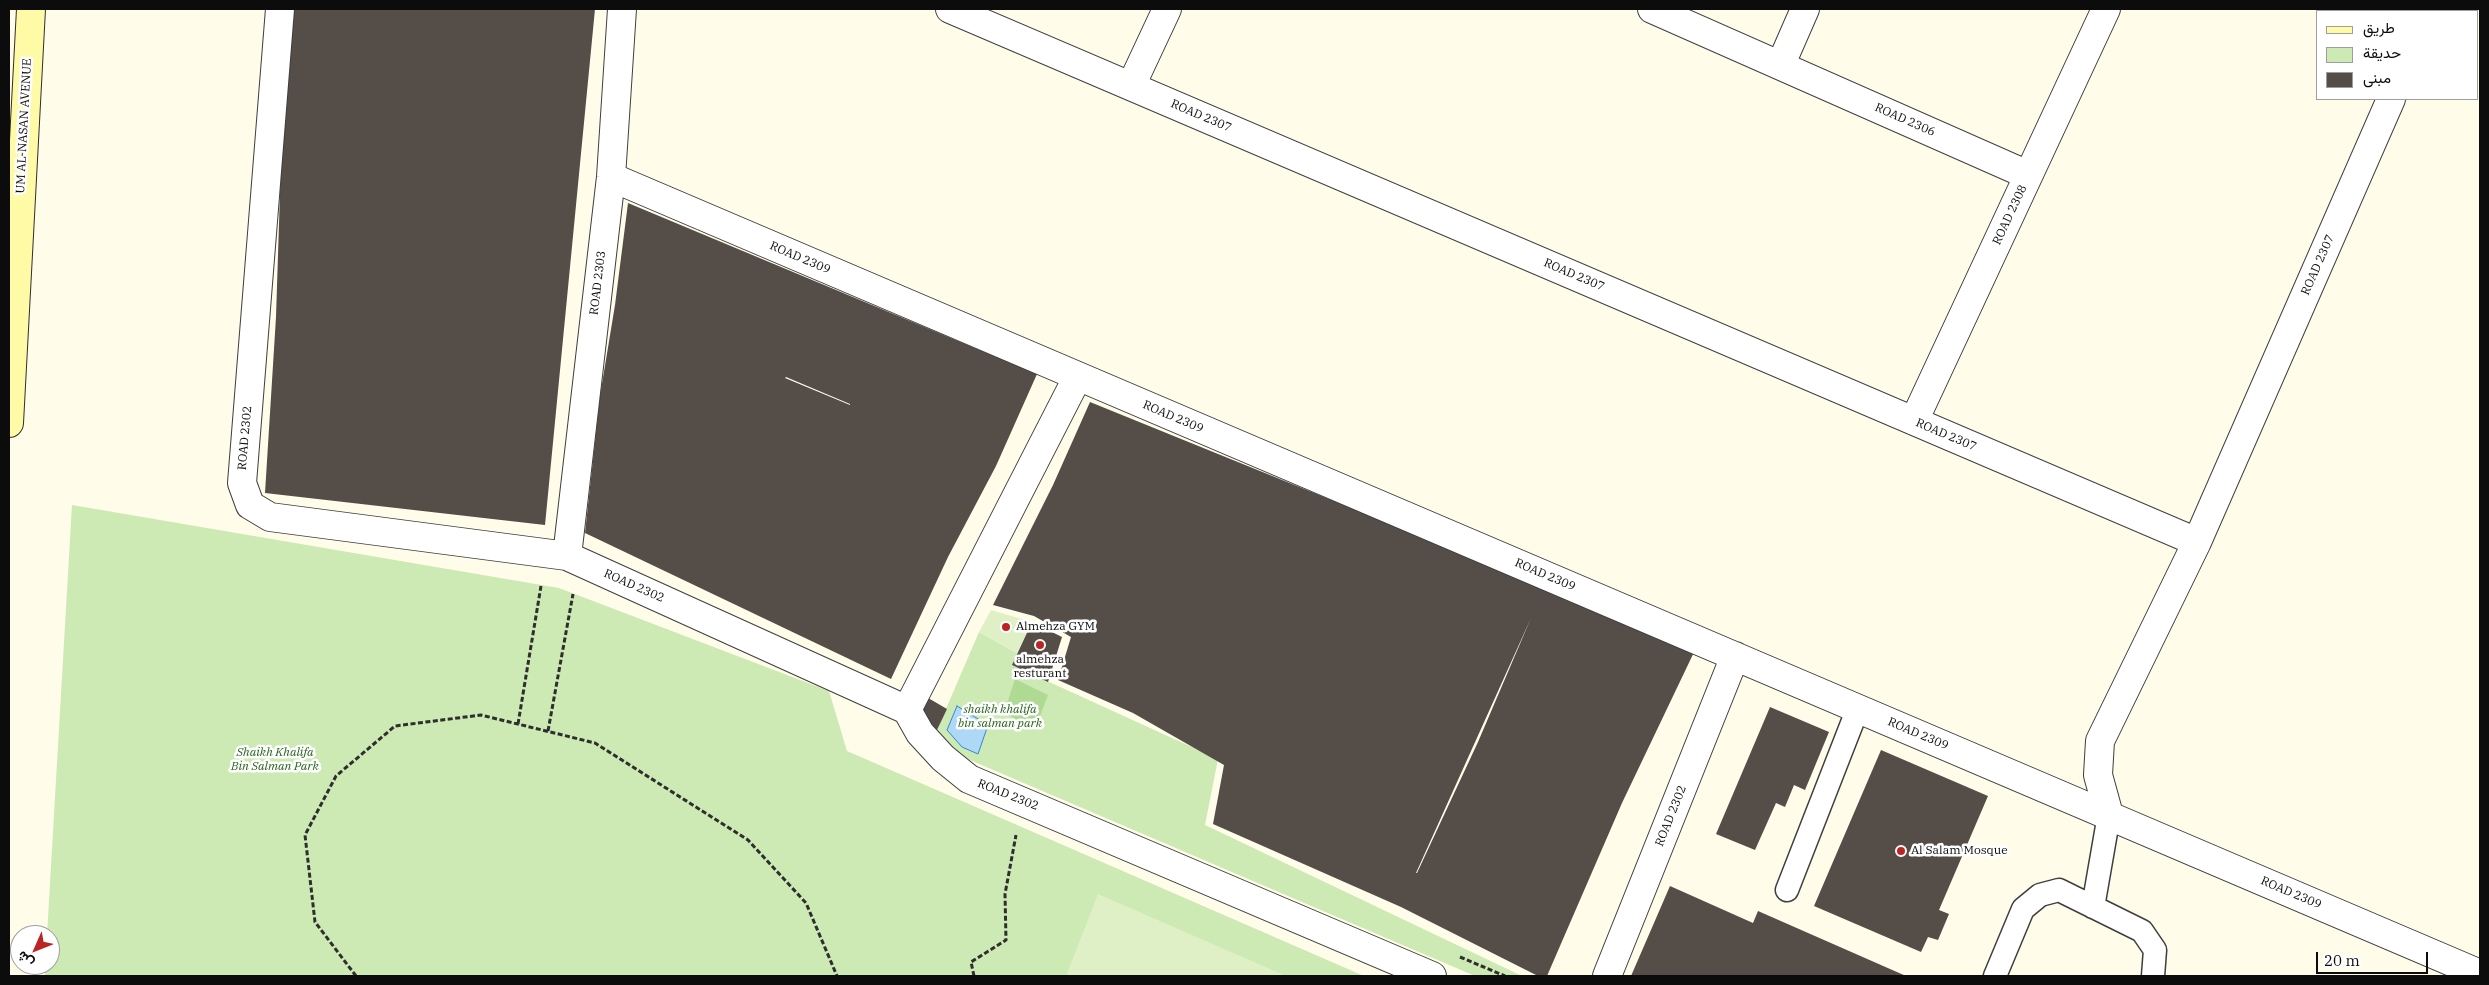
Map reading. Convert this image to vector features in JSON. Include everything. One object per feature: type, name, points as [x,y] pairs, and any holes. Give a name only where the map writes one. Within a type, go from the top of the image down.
[{"type":"main road","name":"UM AL-NASAN AVENUE","points":[[9,423],[31,9]]},
{"type":"street","name":"ROAD 2302","points":[[280,9],[242,483],[250,505],[270,517],[564,557],[907,710],[920,733],[943,758],[969,779],[1432,976]]},
{"type":"street","name":"ROAD 2303","points":[[564,557],[611,177],[622,9]]},
{"type":"street","name":"ROAD 2307","points":[[950,9],[2197,542]]},
{"type":"street","points":[[1131,86],[1167,9]]},
{"type":"street","name":"ROAD 2306","points":[[1652,9],[1781,64],[2028,175]]},
{"type":"street","points":[[1781,64],[1805,9]]},
{"type":"street","name":"ROAD 2308","points":[[1914,421],[2106,9]]},
{"type":"street","name":"ROAD 2307","points":[[2110,815],[2098,775],[2100,741],[2197,542],[2391,100]]},
{"type":"street","name":"ROAD 2309","points":[[611,177],[2480,974]]},
{"type":"street","points":[[907,710],[1078,376]]},
{"type":"street","name":"ROAD 2302","points":[[1607,976],[1735,656]]},
{"type":"lane","points":[[1787,890],[1858,708]]},
{"type":"lane","points":[[2094,907],[2110,815]]},
{"type":"lane","points":[[1995,976],[2023,910],[2040,895],[2059,890],[2142,931],[2155,950],[2153,976]]},
{"type":"path","points":[[518,724],[564,557]]},
{"type":"path","points":[[548,731],[564,557]]},
{"type":"path","points":[[356,976],[315,922],[305,835],[336,776],[395,726],[481,715],[595,743],[748,840],[806,903],[837,976]]},
{"type":"path","points":[[974,976],[971,962],[1006,940],[1005,894],[1017,831],[1026,802]]},
{"type":"green space","name":"Shaikh Khalifa Bin Salman Park","points":[[72,505],[559,588],[829,691],[847,751],[1364,976],[45,976],[60,975],[60,925],[48,925]]},
{"type":"green space","name":"Almehza GYM","points":[[991,610],[1032,622],[1017,653],[979,632]]},
{"type":"green space","name":"shaikh khalifa bin salman park","points":[[979,632],[1017,653],[1012,665],[1218,759],[1205,825],[1522,976],[1475,976],[956,754],[936,732]]},
{"type":"green space","points":[[1015,679],[1048,695],[1035,729],[1004,713]]},
{"type":"green space","points":[[1098,894],[1286,976],[1066,976]]},
{"type":"water","points":[[957,706],[988,725],[978,754],[962,747],[947,730]]},
{"type":"building","points":[[291,9],[595,9],[545,525],[265,493],[276,317],[281,162]]},
{"type":"building","points":[[628,203],[1037,374],[996,466],[948,557],[891,679],[585,533],[600,396],[615,305]],"holes":[[[786,377],[850,405],[785,378]]]},
{"type":"building","points":[[1090,402],[1696,648],[1622,803],[1547,976],[1538,976],[1401,907],[1213,824],[1224,765],[1133,713],[1058,680],[1071,637],[1034,616],[993,605],[1053,485]],"holes":[[[1531,618],[1478,742],[1417,873],[1416,873]]]},
{"type":"building","name":"almehza resturant","points":[[1032,622],[1062,637],[1048,682],[1012,665]]},
{"type":"building","points":[[923,695],[947,709],[936,732],[914,712]]},
{"type":"building","points":[[1770,707],[1829,732],[1805,790],[1794,785],[1785,807],[1776,803],[1755,850],[1716,834]]},
{"type":"building","name":"Al Salam Mosque","points":[[1881,750],[1988,796],[1939,910],[1949,914],[1938,940],[1928,937],[1921,952],[1814,906]]},
{"type":"building","points":[[1670,886],[1753,923],[1758,911],[1906,976],[1631,976]]},
{"type":"place","name":"Almehza GYM","points":[[1006,627]]},
{"type":"place","name":"almehza resturant","points":[[1040,645]]},
{"type":"place","name":"Al Salam Mosque","points":[[1901,851]]}]
